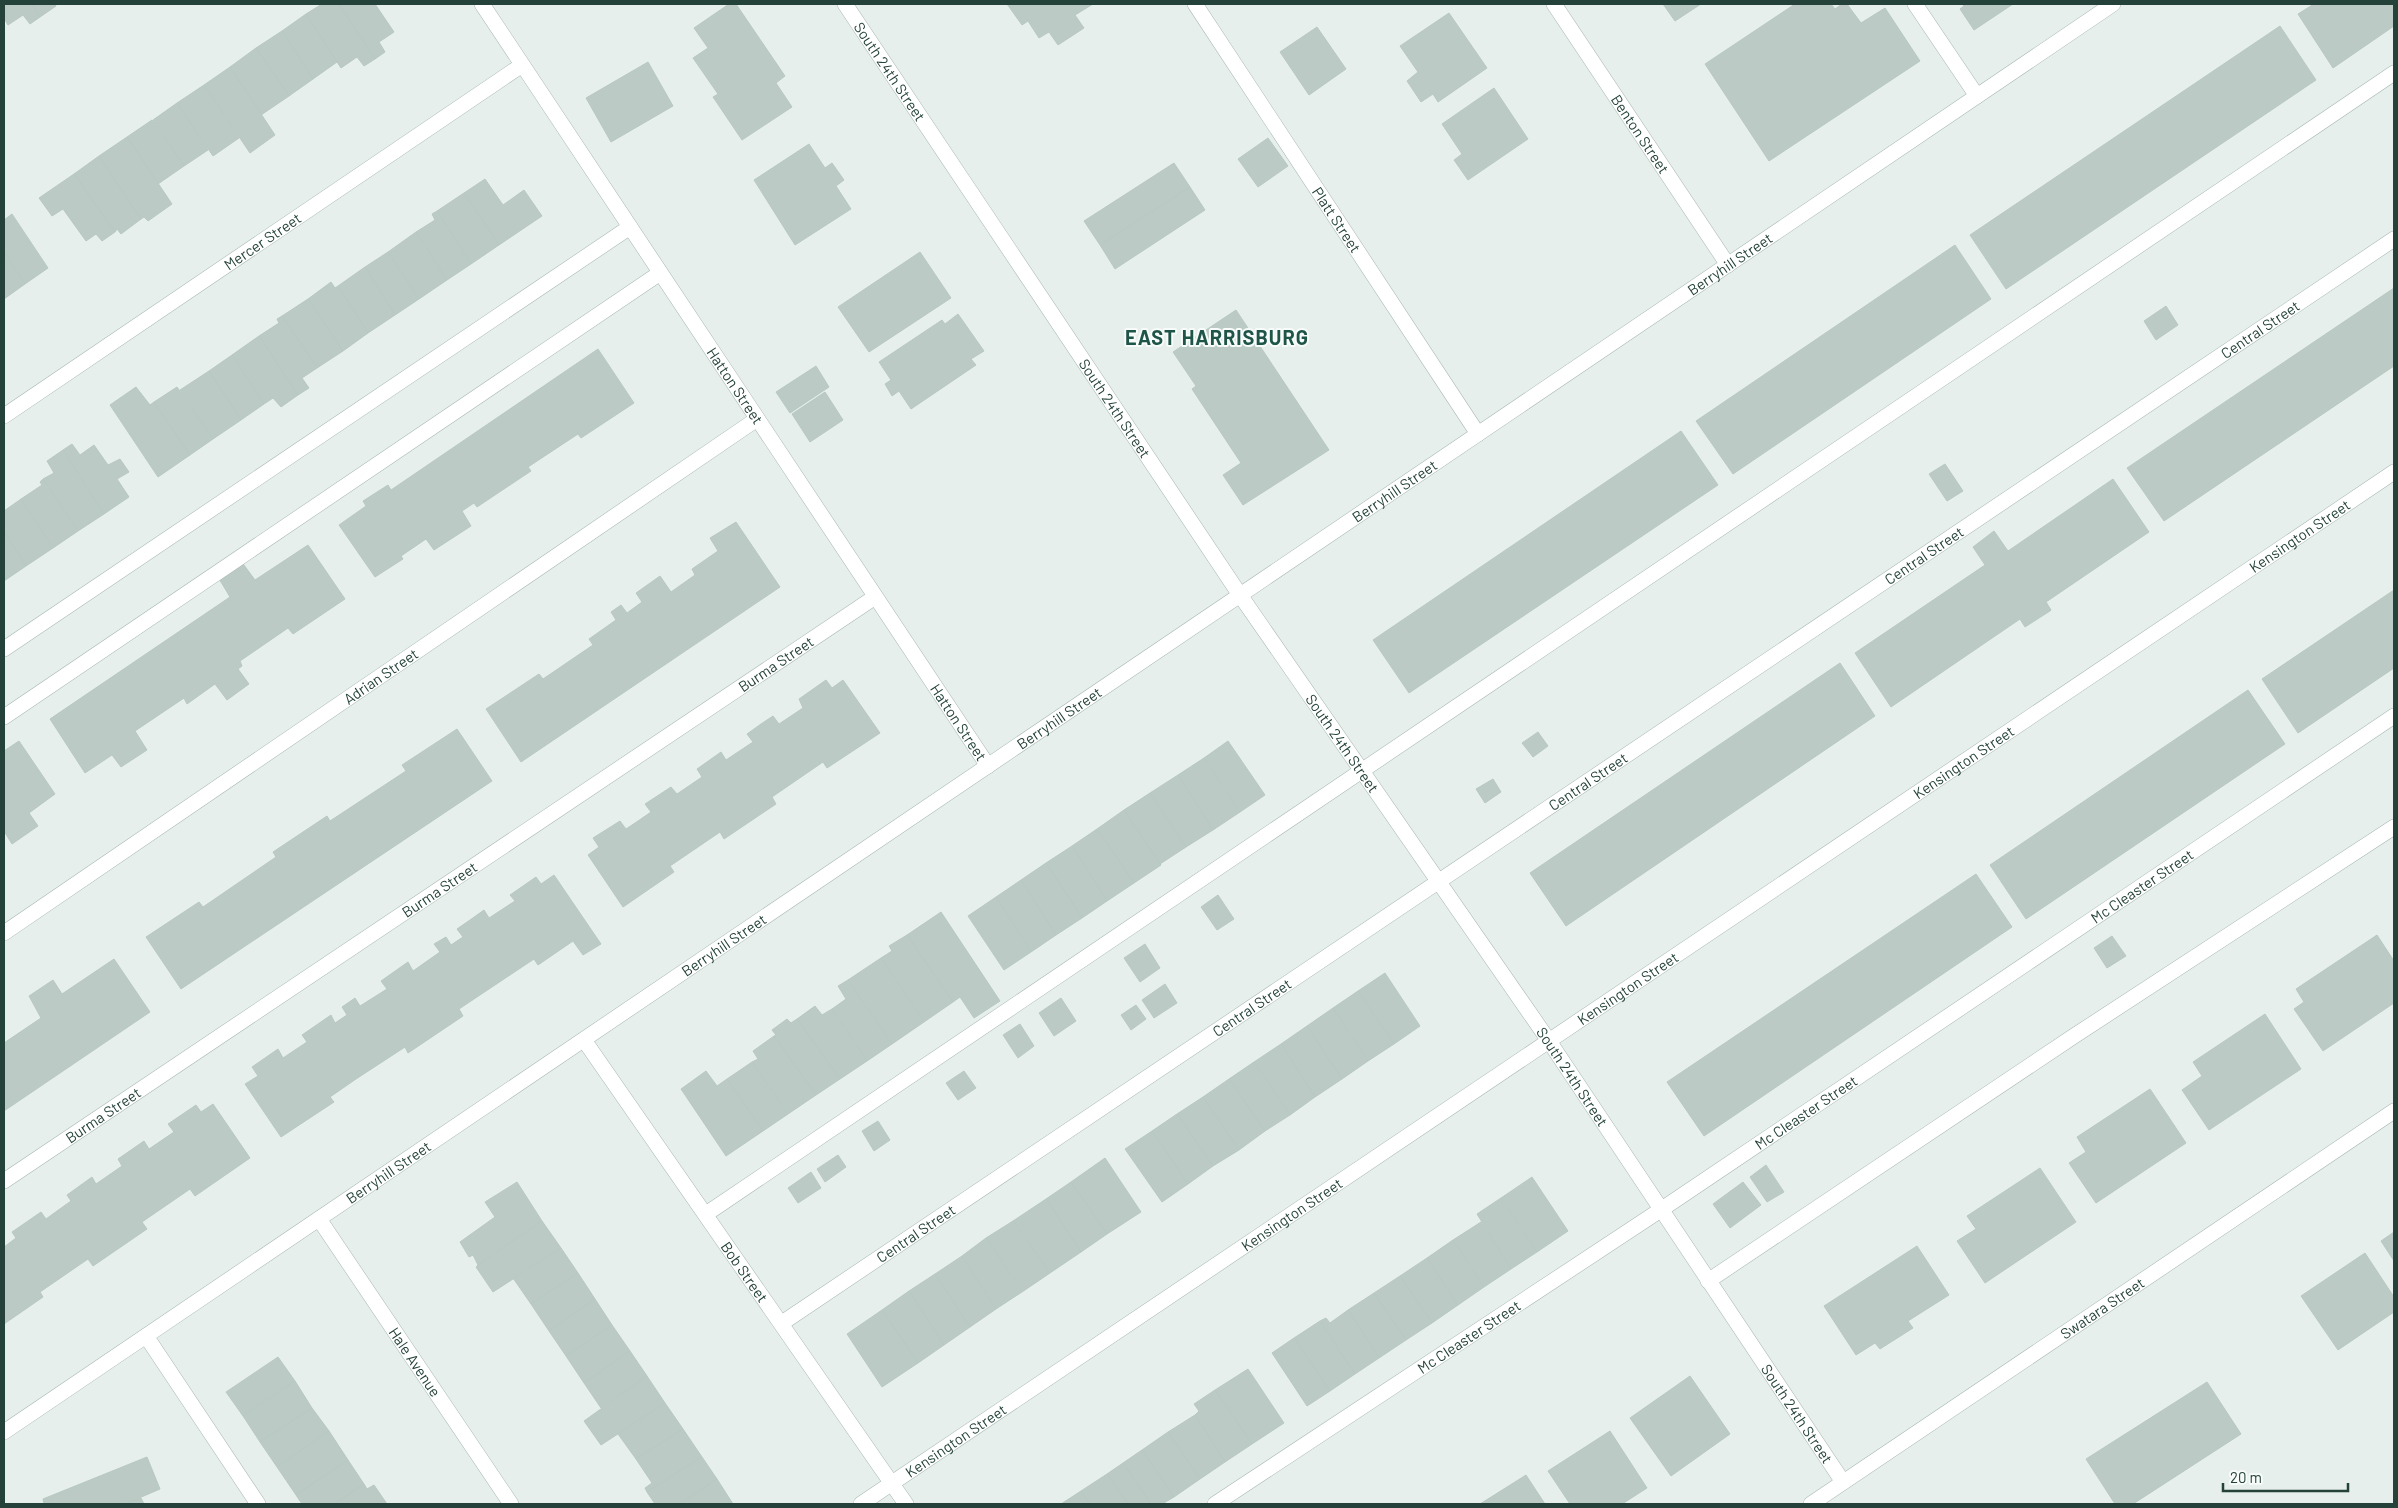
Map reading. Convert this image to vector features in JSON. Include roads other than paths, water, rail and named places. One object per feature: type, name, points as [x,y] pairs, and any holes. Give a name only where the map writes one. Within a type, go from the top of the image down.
[{"type":"street","name":"Hatton Street","points":[[482,4],[988,766]]},
{"type":"street","name":"South 24th Street","points":[[845,4],[1240,595],[1437,883],[1549,1041],[1842,1482]]},
{"type":"street","name":"Platt Street","points":[[1194,4],[1478,434]]},
{"type":"street","name":"Benton Street","points":[[1554,4],[1728,265]]},
{"type":"street","points":[[1915,4],[1977,96]]},
{"type":"street","name":"Berryhill Street","points":[[4,1432],[2114,4]]},
{"type":"street","name":"Mercer Street","points":[[4,416],[522,65]]},
{"type":"street","points":[[706,1214],[2394,73]]},
{"type":"street","points":[[4,649],[630,227]]},
{"type":"street","name":"Central Street","points":[[782,1323],[2394,239]]},
{"type":"street","points":[[4,717],[660,273]]},
{"type":"street","name":"Adrian Street","points":[[4,933],[757,419]]},
{"type":"street","name":"Kensington Street","points":[[861,1504],[2394,472]]},
{"type":"street","name":"Burma Street","points":[[4,1181],[875,597]]},
{"type":"street","name":"Mc Cleaster Street","points":[[1215,1504],[1662,1209],[2394,716]]},
{"type":"street","points":[[1708,1281],[2066,1042],[2394,827]]},
{"type":"street","name":"Bob Street","points":[[584,1040],[906,1504]]},
{"type":"street","name":"Swatara Street","points":[[1810,1504],[2394,1111]]},
{"type":"street","name":"Hale Avenue","points":[[320,1219],[511,1504]]},
{"type":"street","points":[[146,1336],[258,1504]]},
{"type":"district","name":"EAST HARRISBURG","points":[[1217,337]]}]
